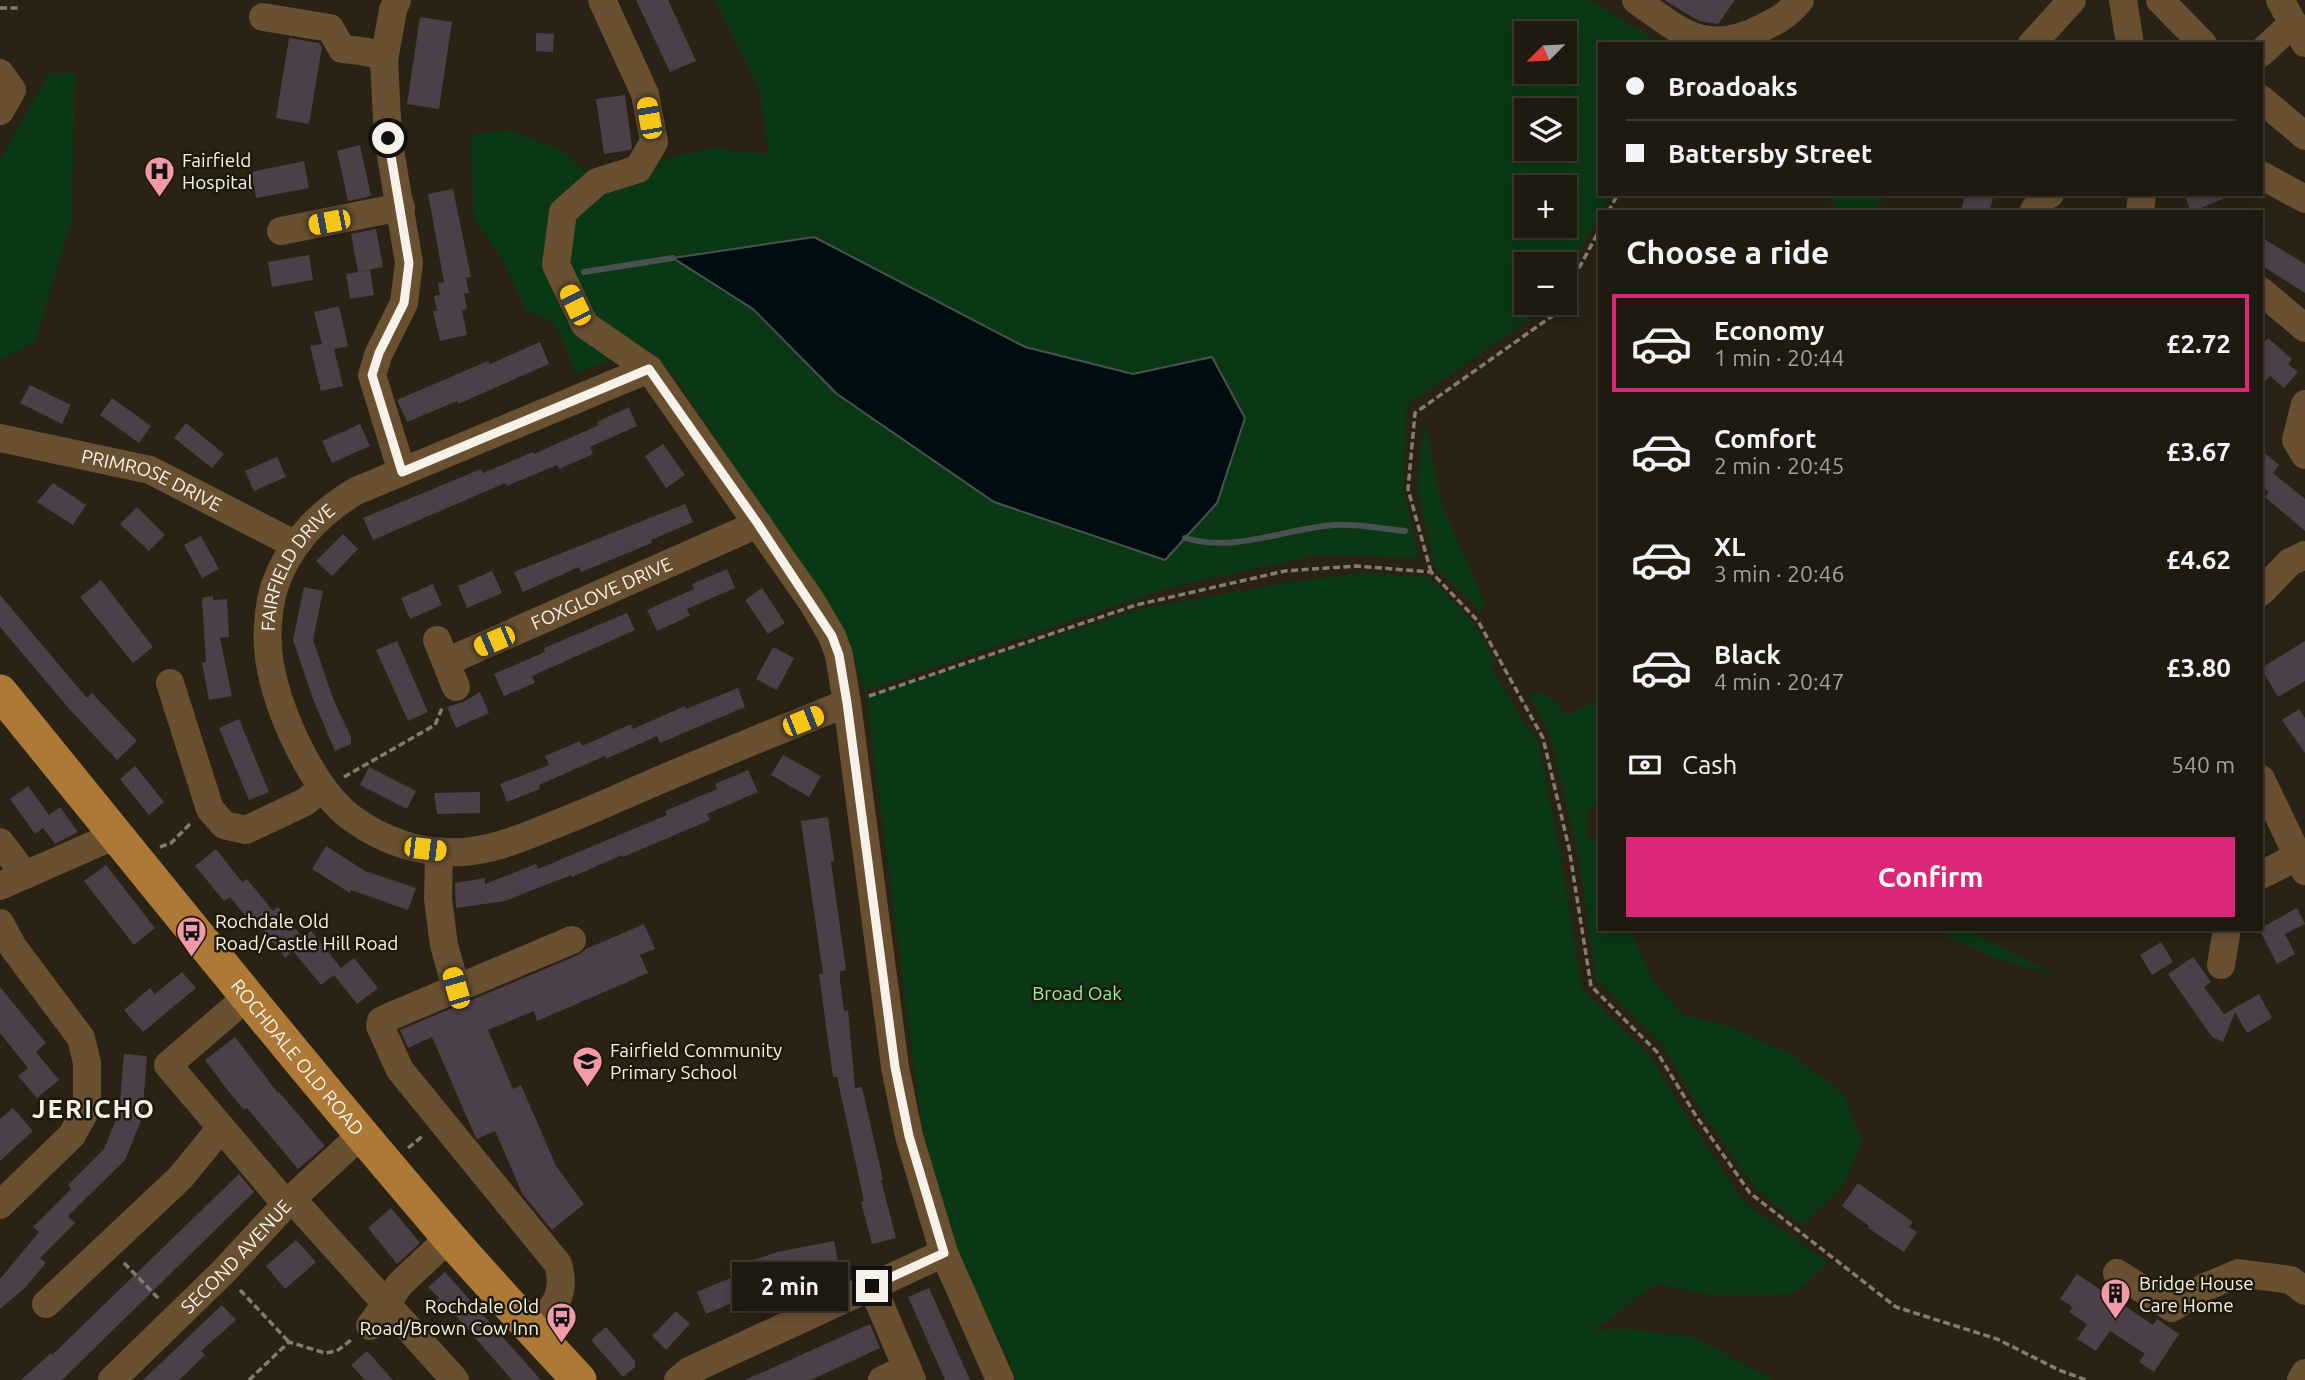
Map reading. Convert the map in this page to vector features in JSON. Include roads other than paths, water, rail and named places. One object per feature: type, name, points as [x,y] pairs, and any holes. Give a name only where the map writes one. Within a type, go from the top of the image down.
[{"type":"main road","name":"ROCHDALE OLD ROAD","points":[[0,692],[362,1135],[449,1238],[579,1380]]},
{"type":"street","points":[[397,0],[384,60],[388,138],[409,263],[404,303],[379,353],[372,375],[402,472]]},
{"type":"street","points":[[602,0],[645,94],[654,142],[638,169],[597,183],[563,212],[556,265],[585,326],[649,369],[758,524],[832,636],[839,655],[847,703],[895,1067],[909,1136],[944,1253],[1000,1380]]},
{"type":"street","points":[[1636,0],[1680,31],[1708,42]]},
{"type":"street","points":[[1716,42],[1742,37],[1787,16],[1800,0]]},
{"type":"street","points":[[2034,42],[2071,0]]},
{"type":"street","points":[[2123,0],[2130,42]]},
{"type":"street","points":[[2160,0],[2201,42]]},
{"type":"street","points":[[263,17],[330,28],[342,49],[373,53],[384,60]]},
{"type":"street","points":[[2263,50],[2293,22]]},
{"type":"street","points":[[0,73],[12,90],[0,111]]},
{"type":"street","points":[[2263,101],[2305,136]]},
{"type":"street","points":[[2263,176],[2305,199]]},
{"type":"street","points":[[2034,210],[2046,196]]},
{"type":"street","points":[[281,231],[401,207]]},
{"type":"street","points":[[2263,293],[2305,328]]},
{"type":"street","name":"FAIRFIELD DRIVE","points":[[649,369],[356,491],[331,505],[294,544],[276,584],[270,608],[268,656],[274,682],[305,760],[323,789],[352,818],[387,839],[411,847],[462,852],[496,848],[847,703]]},
{"type":"street","points":[[2305,404],[2296,440],[2305,455]]},
{"type":"street","name":"PRIMROSE DRIVE","points":[[0,438],[150,470],[294,544]]},
{"type":"street","name":"FOXGLOVE DRIVE","points":[[446,663],[758,524]]},
{"type":"street","points":[[2263,590],[2290,562],[2305,555]]},
{"type":"street","points":[[170,683],[212,811],[223,825],[246,830],[305,802],[323,789]]},
{"type":"street","points":[[2263,783],[2301,864],[2263,874]]},
{"type":"street","points":[[0,842],[12,881],[116,835]]},
{"type":"street","points":[[439,851],[438,899],[444,945],[456,988]]},
{"type":"street","points":[[0,923],[13,947],[81,1038],[87,1063],[87,1099],[83,1115],[72,1135],[0,1205]]},
{"type":"street","points":[[2221,965],[2227,931]]},
{"type":"street","points":[[533,1329],[552,1310],[560,1293],[561,1275],[558,1264],[400,1070],[380,1026],[381,1021],[389,1017],[572,940]]},
{"type":"street","points":[[248,996],[168,1065],[221,1128],[289,1201],[378,1315],[456,1380]]},
{"type":"street","points":[[46,1304],[180,1178],[221,1128]]},
{"type":"street","name":"SECOND AVENUE","points":[[112,1380],[223,1272],[289,1201],[362,1135]]},
{"type":"street","points":[[378,1315],[400,1284],[449,1238]]},
{"type":"street","points":[[688,1377],[944,1253]]},
{"type":"street","points":[[2117,1273],[2172,1308],[2205,1287],[2239,1273],[2291,1280],[2305,1291]]},
{"type":"street","points":[[872,1286],[910,1374],[881,1380]]},
{"type":"street","points":[[2301,1380],[2305,1373]]},
{"type":"waterway","points":[[584,272],[673,258]]},
{"type":"waterway","points":[[1185,538],[1204,542],[1241,542],[1315,527],[1343,525],[1405,531]]},
{"type":"place","name":"Fairfield Hospital","points":[[159,198]]},
{"type":"place","name":"Rochdale Old Road/Castle Hill Road","points":[[192,959]]},
{"type":"place","name":"Fairfield Community Primary School","points":[[587,1088]]},
{"type":"place","name":"Bridge House Care Home","points":[[2116,1321]]},
{"type":"place","name":"Rochdale Old Road/Brown Cow Inn","points":[[562,1344]]},
{"type":"district","name":"JERICHO","points":[[94,1108]]},
{"type":"park label","name":"Broad Oak","points":[[1077,993]]}]
